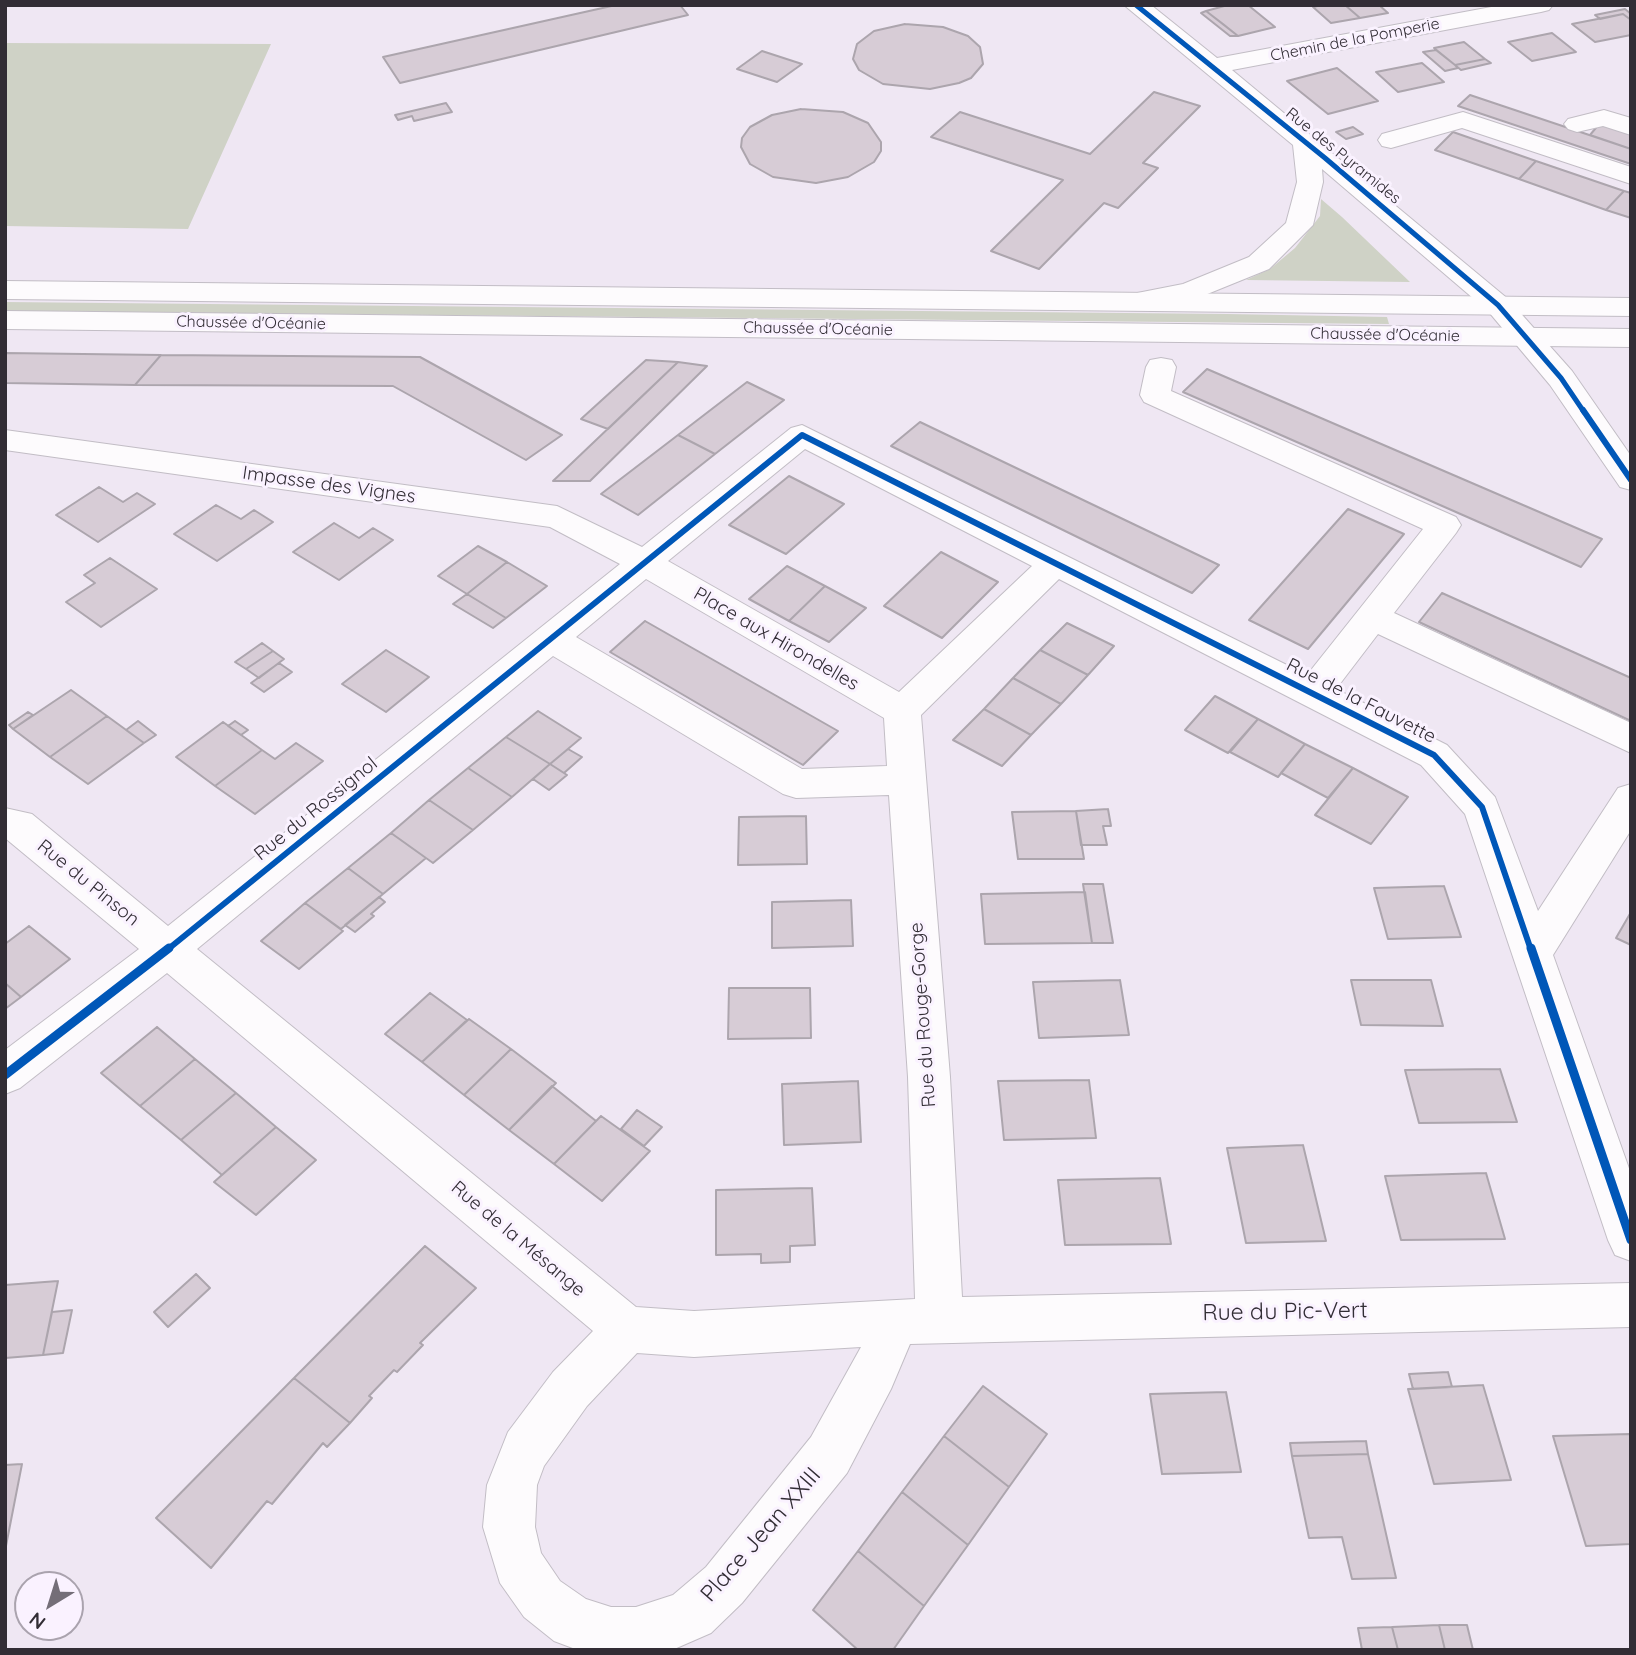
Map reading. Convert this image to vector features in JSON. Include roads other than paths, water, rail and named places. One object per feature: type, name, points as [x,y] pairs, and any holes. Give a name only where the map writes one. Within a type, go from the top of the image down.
[{"type":"street","name":"Rue des Pyramides","points":[[1136,5],[1465,274],[1498,305],[1561,378],[1631,480]]},
{"type":"street","name":"Chemin de la Pomperie","points":[[1211,67],[1541,5]]},
{"type":"street","points":[[1577,124],[1604,118],[1631,127]]},
{"type":"street","points":[[1391,140],[1463,120],[1631,176]]},
{"type":"street","name":"Rue des Pyramides","points":[[1137,301],[1190,291],[1229,277],[1259,263],[1279,246],[1299,225],[1310,182],[1306,144]]},
{"type":"street","name":"Chaussée d'Océanie","points":[[5,290],[1631,307]]},
{"type":"street","name":"Chaussée d'Océanie","points":[[5,320],[1631,338]]},
{"type":"street","points":[[1161,366],[1155,396],[1444,525],[1312,694]]},
{"type":"street","name":"Rue de la Fauvette","points":[[642,562],[802,435],[1434,755],[1482,807],[1631,1240]]},
{"type":"street","name":"Impasse des Vignes","points":[[5,440],[557,517],[642,562]]},
{"type":"street","name":"Rue du Rossignol","points":[[5,1075],[168,949],[552,639],[642,562]]},
{"type":"street","name":"Place aux Hirondelles","points":[[642,562],[902,711]]},
{"type":"street","points":[[902,711],[1055,564]]},
{"type":"street","points":[[1372,617],[1631,739]]},
{"type":"street","points":[[552,639],[796,783],[907,780]]},
{"type":"street","name":"Rue du Rouge-Gorge","points":[[902,711],[929,1077],[917,1322]]},
{"type":"street","points":[[1533,953],[1631,798]]},
{"type":"street","name":"Rue du Pinson","points":[[5,823],[18,825],[168,949]]},
{"type":"street","name":"Rue de la Mésange","points":[[168,949],[627,1329]]},
{"type":"street","name":"Rue du Pic-Vert","points":[[917,1322],[1631,1305]]},
{"type":"street","points":[[627,1329],[694,1334],[917,1322]]},
{"type":"street","name":"Place Jean XXIII","points":[[627,1329],[570,1390],[526,1450],[512,1485],[509,1527],[518,1565],[542,1599],[573,1622],[611,1633],[636,1633],[661,1628],[692,1614],[724,1585],[829,1455],[874,1372],[917,1322]]}]
